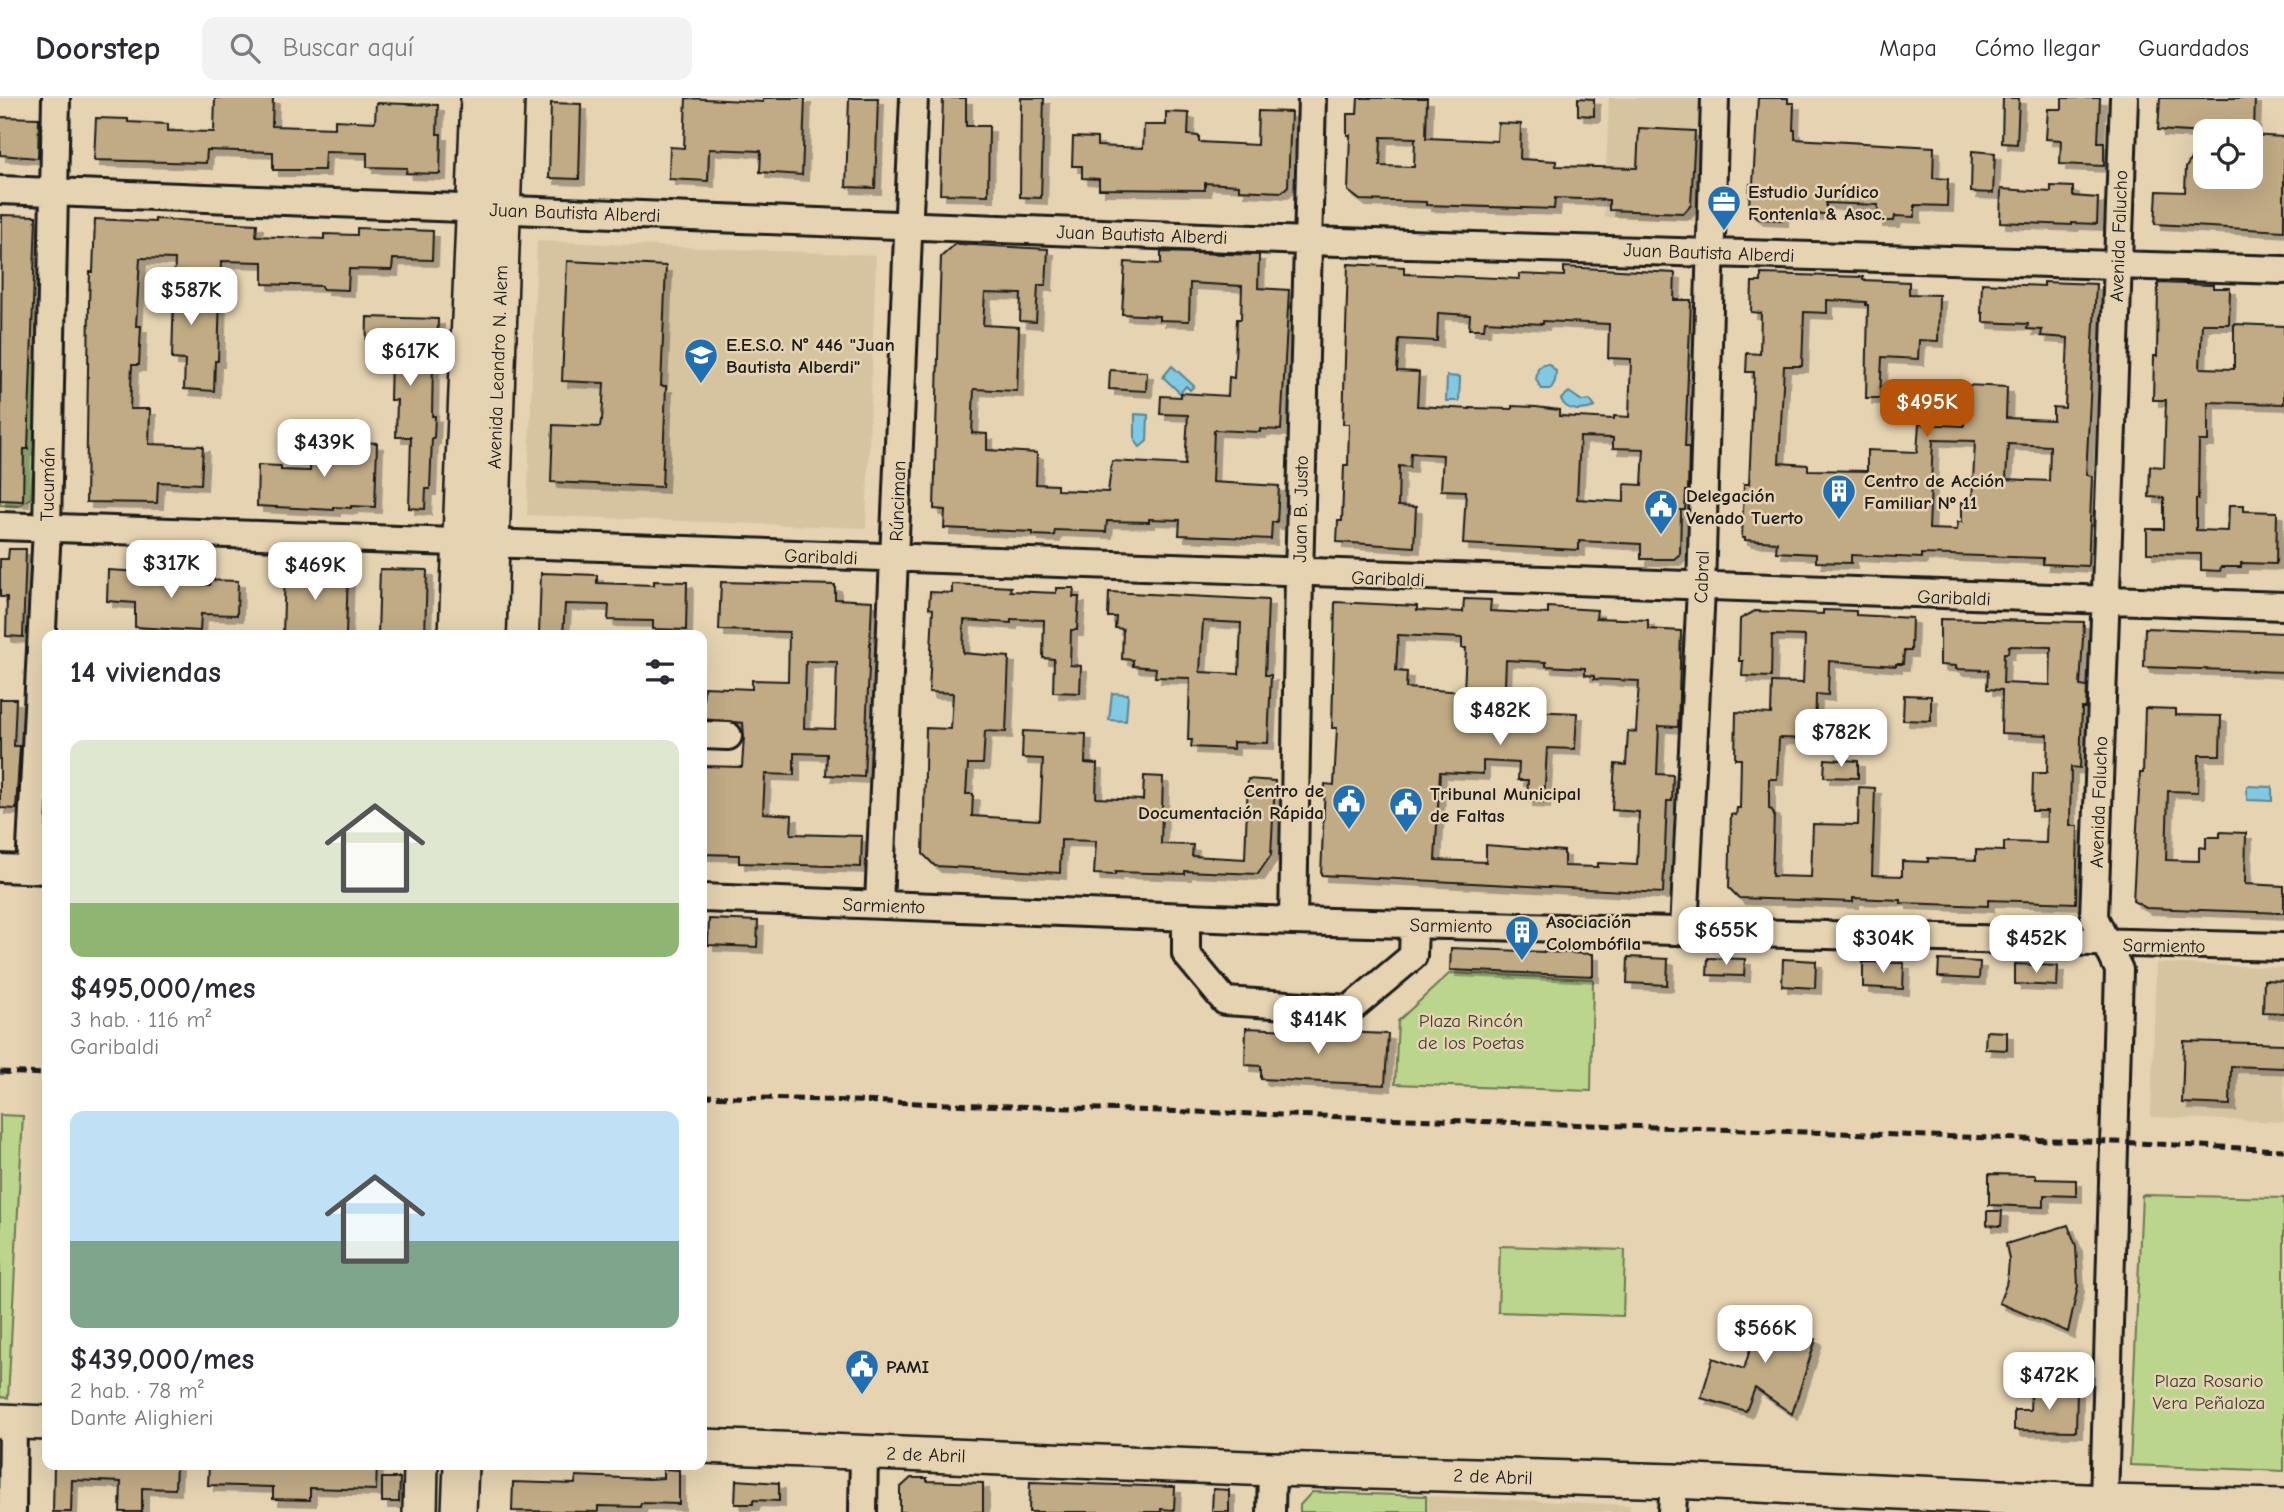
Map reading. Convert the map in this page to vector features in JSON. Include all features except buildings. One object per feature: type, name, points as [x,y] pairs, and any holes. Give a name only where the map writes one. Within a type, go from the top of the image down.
[{"type":"main road","name":"Avenida Leandro N. Alem","points":[[478,98],[487,209],[476,541],[488,630]]},
{"type":"main road","name":"Avenida Leandro N. Alem","points":[[487,209],[507,98]]},
{"type":"main road","name":"Avenida Leandro N. Alem","points":[[457,630],[476,541]]},
{"type":"main road","points":[[7,1422],[42,1423]]},
{"type":"main road","name":"2 de Abril","points":[[707,1446],[1272,1469],[1673,1497],[2284,1506]]},
{"type":"main road","points":[[420,1512],[421,1470]]},
{"type":"main road","points":[[459,1512],[461,1470]]},
{"type":"street","name":"Tucumán","points":[[45,630],[56,98]]},
{"type":"street","name":"Rúnciman","points":[[879,904],[914,98]]},
{"type":"street","name":"Juan B. Justo","points":[[1293,921],[1312,98]]},
{"type":"street","name":"Cabral","points":[[1684,930],[1701,589],[1715,98]]},
{"type":"street","name":"Avenida Falucho","points":[[2087,1505],[2119,970],[2094,917],[2124,98]]},
{"type":"street","name":"Juan Bautista Alberdi","points":[[0,190],[1307,240],[2284,270]]},
{"type":"street","name":"Garibaldi","points":[[0,526],[476,541],[1299,575],[2284,606]]},
{"type":"street","points":[[707,735],[728,736]]},
{"type":"street","name":"Tucumán","points":[[39,870],[42,742]]},
{"type":"street","points":[[0,868],[39,870]]},
{"type":"street","name":"Sarmiento","points":[[707,898],[1293,921],[2284,947]]},
{"type":"street","points":[[1186,917],[1186,954],[1225,1001],[1350,1009],[1413,956],[1414,924]]},
{"type":"street","points":[[7,1422],[12,1512]]},
{"type":"street","points":[[863,1512],[864,1453]]},
{"type":"street","points":[[1271,1512],[1272,1469]]},
{"type":"shaded area","points":[[1609,98],[1701,98],[1696,221],[1604,217]]},
{"type":"shaded area","name":"E.E.S.O. N° 446 \"Juan Bautista Alberdi\"","points":[[537,241],[876,255],[866,528],[527,515]]},
{"type":"shaded area","points":[[2156,963],[2284,968],[2284,1122],[2151,1117]]},
{"type":"shaded area","points":[[1426,1496],[1630,1505],[1630,1512],[1426,1512]]},
{"type":"green space","points":[[0,361],[39,363],[31,498],[18,506],[0,505]]},
{"type":"green space","name":"Plaza Rincón de los Poetas","points":[[1450,973],[1593,979],[1591,1091],[1395,1084],[1398,1021]]},
{"type":"green space","points":[[0,1115],[23,1116],[8,1398],[0,1397]]},
{"type":"green space","name":"Plaza Rosario Vera Peñaloza","points":[[2142,1195],[2284,1198],[2284,1471],[2130,1465]]},
{"type":"green space","points":[[1500,1246],[1625,1250],[1623,1316],[1498,1312]]},
{"type":"green space","points":[[1312,1492],[1426,1496],[1426,1512],[1300,1512],[1300,1505]]},
{"type":"water","points":[[1549,364],[1556,371],[1551,389],[1542,389],[1536,380],[1538,368]]},
{"type":"water","points":[[1172,366],[1194,386],[1190,390],[1186,386],[1180,393],[1163,377]]},
{"type":"water","points":[[1447,376],[1460,377],[1459,401],[1446,401]]},
{"type":"water","points":[[1569,392],[1582,401],[1590,400],[1595,407],[1581,410],[1567,407],[1561,399]]},
{"type":"water","points":[[1135,414],[1148,415],[1147,441],[1140,447],[1135,441]]},
{"type":"water","points":[[1112,693],[1128,694],[1126,721],[1109,720]]},
{"type":"water","points":[[2247,786],[2272,787],[2272,801],[2247,800]]},
{"type":"railway","points":[[0,1072],[42,1074]]},
{"type":"railway","points":[[707,1096],[2114,1142],[2284,1150]]},
{"type":"place","name":"Estudio Jurídico Fontenla & Asoc.","points":[[1724,232]]},
{"type":"place","name":"E.E.S.O. N° 446 \"Juan Bautista Alberdi\"","points":[[701,385]]},
{"type":"place","name":"Centro de Acción Familiar Nº 11","points":[[1839,521]]},
{"type":"place","name":"Delegación Venado Tuerto","points":[[1661,536]]},
{"type":"place","name":"Centro de Documentación Rápida","points":[[1349,831]]},
{"type":"place","name":"Tribunal Municipal de Faltas","points":[[1406,834]]},
{"type":"place","name":"Asociación Colombófila","points":[[1522,962]]},
{"type":"place","name":"PAMI","points":[[862,1396]]}]
